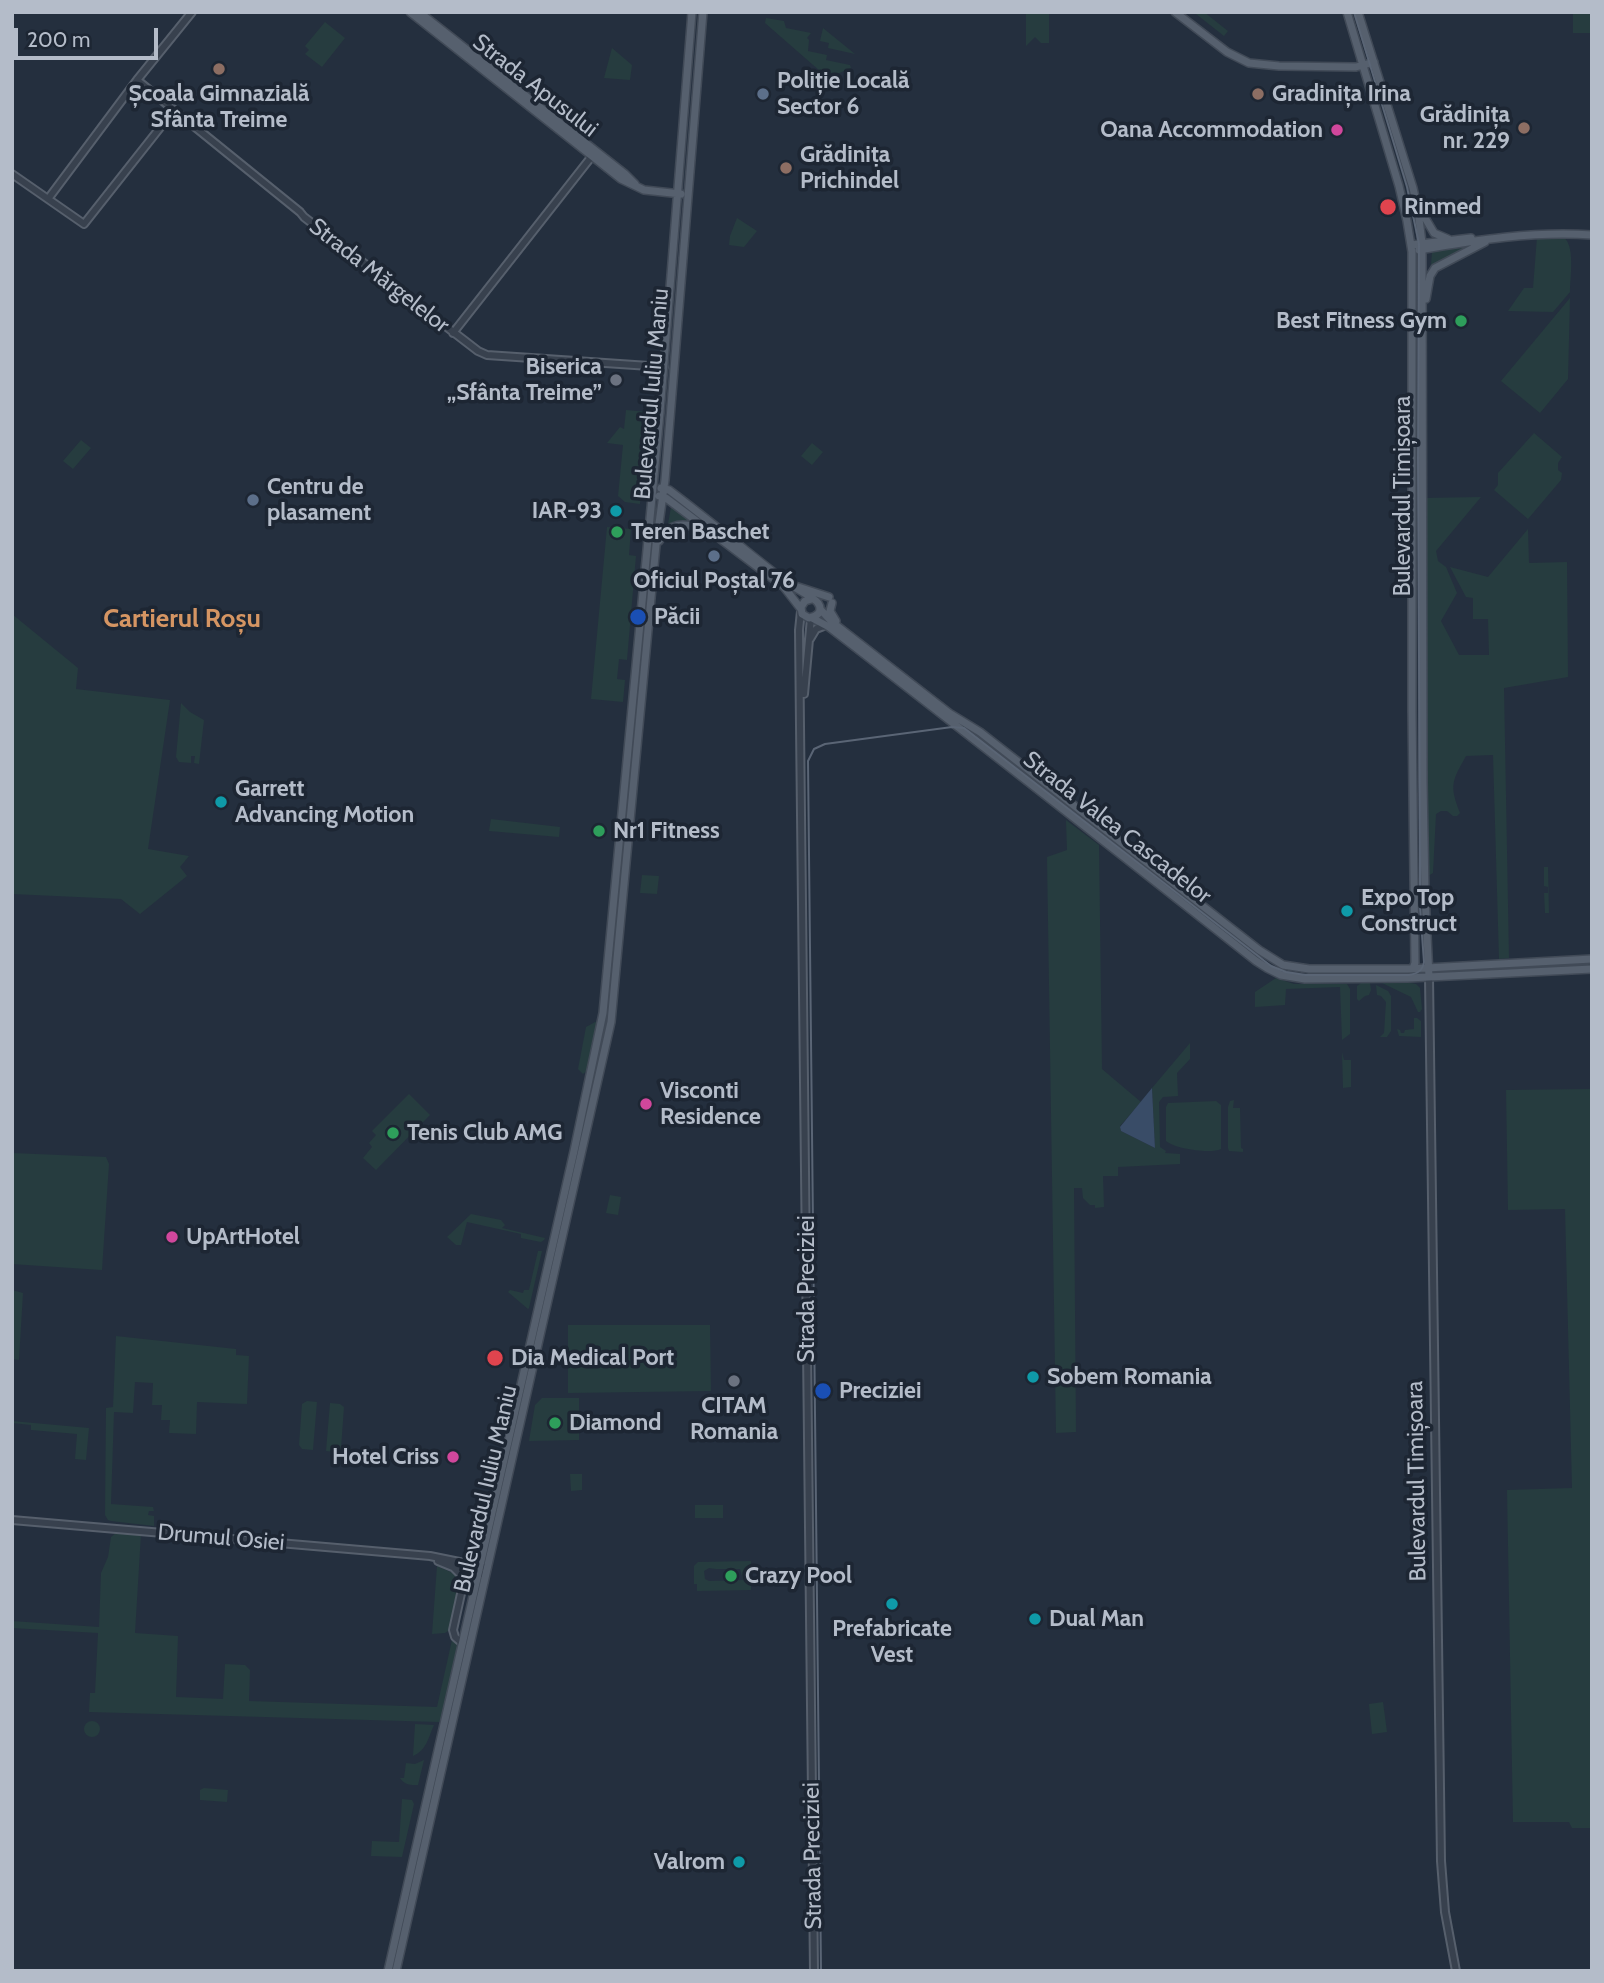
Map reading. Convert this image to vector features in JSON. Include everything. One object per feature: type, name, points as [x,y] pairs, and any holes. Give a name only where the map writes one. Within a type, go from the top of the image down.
[{"type":"main road","name":"Strada Apusului","points":[[410,12],[638,188],[689,194]]},
{"type":"main road","name":"Strada Apusului","points":[[419,12],[473,58]]},
{"type":"main road","name":"Bulevardul Iuliu Maniu","points":[[388,1971],[433,1791],[593,1082],[608,969],[664,367],[692,12]]},
{"type":"main road","name":"Bulevardul Iuliu Maniu","points":[[593,1082],[611,1022],[616,979],[663,492],[703,12]]},
{"type":"main road","points":[[1175,12],[1227,52],[1249,63],[1279,66],[1362,66],[1374,62]]},
{"type":"main road","name":"Bulevardul Timișoara","points":[[1347,12],[1399,186],[1411,248],[1415,966]]},
{"type":"main road","name":"Bulevardul Timișoara","points":[[1358,12],[1416,200],[1422,247],[1423,807],[1429,968],[1425,977]]},
{"type":"main road","points":[[1416,200],[1434,233],[1448,240]]},
{"type":"main road","points":[[1422,247],[1448,240],[1557,233],[1592,235]]},
{"type":"main road","points":[[1411,248],[1493,238]]},
{"type":"main road","points":[[1423,324],[1429,279],[1435,268],[1493,238]]},
{"type":"main road","points":[[1412,289],[1423,289]]},
{"type":"main road","points":[[652,491],[672,492],[788,583],[817,602],[820,609],[818,614],[812,618],[806,617],[784,587],[663,492]]},
{"type":"main road","points":[[656,545],[666,531],[674,526],[707,528]]},
{"type":"main road","points":[[788,583],[831,600],[831,613],[845,632]]},
{"type":"main road","points":[[801,610],[803,602],[812,599]]},
{"type":"main road","points":[[1412,605],[1422,604]]},
{"type":"main road","name":"Strada Valea Cascadelor","points":[[820,609],[845,632],[949,713],[980,732],[1268,957],[1283,965],[1306,969],[1415,966],[1429,968],[1592,959]]},
{"type":"main road","name":"Strada Valea Cascadelor","points":[[812,618],[826,625],[956,724],[1017,775],[1205,921],[1267,968],[1281,975],[1305,979],[1425,977],[1592,969]]},
{"type":"main road","points":[[1161,886],[1167,878]]},
{"type":"main road","points":[[1205,921],[1211,913]]},
{"type":"main road","points":[[1415,966],[1425,977]]},
{"type":"main road","points":[[1305,979],[1306,969]]},
{"type":"main road","name":"Bulevardul Iuliu Maniu","points":[[396,1971],[462,1643],[483,1571]]},
{"type":"main road","points":[[403,1907],[407,1922]]},
{"type":"street","points":[[48,199],[192,12]]},
{"type":"street","name":"Strada Mărgelelor","points":[[137,80],[304,218],[478,351],[487,355],[664,367]]},
{"type":"street","points":[[12,174],[84,224],[174,110]]},
{"type":"street","points":[[453,332],[594,153]]},
{"type":"street","name":"Strada Preciziei","points":[[801,610],[799,630],[802,702]]},
{"type":"street","name":"Strada Preciziei","points":[[812,618],[800,734],[814,1971]]},
{"type":"street","points":[[808,644],[816,629],[826,625]]},
{"type":"street","name":"Bulevardul Timișoara","points":[[1425,977],[1430,989],[1441,1849],[1446,1912],[1456,1971]]},
{"type":"street","name":"Drumul Osiei","points":[[12,1520],[430,1556],[483,1571]]},
{"type":"street","name":"Drumul Osiei","points":[[430,1556],[453,1567],[483,1571]]},
{"type":"street","points":[[453,1567],[464,1580],[453,1630],[455,1637],[462,1643]]},
{"type":"green space","points":[[1026,12],[1049,12],[1049,43],[1041,43],[1035,37],[1026,46]]},
{"type":"green space","points":[[1204,12],[1228,31],[1224,36],[1196,14]]},
{"type":"green space","points":[[1573,12],[1592,12],[1592,33],[1573,33]]},
{"type":"green space","points":[[766,18],[784,21],[786,28],[811,33],[807,38],[808,51],[827,55],[826,60],[850,65],[851,68],[828,78],[765,23]]},
{"type":"green space","points":[[325,22],[345,38],[322,67],[305,54],[309,50],[305,46]]},
{"type":"green space","points":[[823,28],[855,54],[828,48],[829,43],[820,41]]},
{"type":"green space","points":[[612,48],[632,65],[630,80],[604,78]]},
{"type":"green space","points":[[737,218],[757,231],[744,247],[729,245]]},
{"type":"green space","points":[[1562,236],[1571,253],[1570,292],[1553,312],[1508,311],[1524,288],[1533,288],[1537,237]]},
{"type":"green space","points":[[1468,247],[1431,265],[1432,252]]},
{"type":"green space","points":[[1570,298],[1568,379],[1540,413],[1501,381]]},
{"type":"green space","points":[[626,410],[648,412],[640,504],[625,502],[618,496],[623,445],[607,443],[620,427],[624,429]]},
{"type":"green space","points":[[1534,433],[1562,457],[1558,470],[1562,473],[1561,480],[1528,519],[1494,490],[1498,485],[1498,473]]},
{"type":"green space","points":[[81,440],[91,448],[73,469],[63,461]]},
{"type":"green space","points":[[812,443],[823,452],[812,465],[801,456]]},
{"type":"green space","points":[[1481,497],[1436,551],[1438,561],[1446,567],[1457,593],[1441,621],[1459,655],[1489,655],[1488,619],[1473,619],[1473,598],[1466,597],[1450,567],[1488,577],[1528,529],[1529,563],[1567,562],[1568,677],[1504,688],[1509,958],[1499,959],[1493,755],[1466,756],[1461,764],[1453,789],[1460,813],[1457,816],[1447,811],[1436,814],[1433,873],[1428,876],[1424,498]]},
{"type":"green space","points":[[671,507],[692,522],[668,524]]},
{"type":"green space","points":[[607,527],[631,529],[629,555],[636,556],[627,660],[619,659],[617,679],[625,680],[623,702],[591,699]]},
{"type":"green space","points":[[12,614],[78,668],[76,689],[170,700],[148,849],[189,856],[180,867],[187,876],[140,914],[121,899],[12,894]]},
{"type":"green space","points":[[181,703],[204,720],[199,764],[194,763],[195,756],[191,756],[191,763],[179,762],[176,757]]},
{"type":"green space","points":[[491,819],[560,827],[559,837],[489,831]]},
{"type":"green space","points":[[1066,820],[1099,845],[1102,1069],[1141,1102],[1120,1126],[1121,1131],[1155,1148],[1152,1088],[1190,1043],[1190,1059],[1177,1073],[1178,1096],[1163,1097],[1159,1102],[1160,1147],[1165,1153],[1180,1154],[1180,1164],[1118,1167],[1118,1176],[1103,1176],[1104,1207],[1095,1208],[1095,1205],[1090,1205],[1083,1198],[1082,1188],[1074,1188],[1076,1432],[1056,1433],[1047,857],[1067,850]]},
{"type":"green space","points":[[1544,867],[1548,867],[1549,913],[1545,913],[1544,893],[1548,893],[1548,887],[1544,886]]},
{"type":"green space","points":[[642,875],[659,876],[657,894],[640,893]]},
{"type":"green space","points":[[1276,978],[1294,984],[1347,984],[1350,989],[1350,1034],[1342,1040],[1340,987],[1286,989],[1285,1005],[1255,1007],[1255,992]]},
{"type":"green space","points":[[1370,983],[1371,990],[1369,995],[1359,1001],[1357,986]]},
{"type":"green space","points":[[1382,983],[1416,984],[1420,988],[1420,1012],[1411,997]]},
{"type":"green space","points":[[1376,985],[1388,991],[1391,996],[1391,1031],[1387,1037],[1380,1037],[1384,1033],[1386,1002],[1377,995]]},
{"type":"green space","points":[[1414,1018],[1421,1021],[1421,1037],[1399,1036],[1397,1029],[1404,1033],[1405,1030],[1414,1029]]},
{"type":"green space","points":[[597,1021],[587,1071],[583,1074],[578,1069],[586,1027]]},
{"type":"green space","points":[[1342,1052],[1344,1060],[1351,1060],[1351,1087],[1343,1088]]},
{"type":"green space","points":[[1592,1089],[1592,1828],[1572,1828],[1569,1822],[1513,1822],[1507,1490],[1572,1488],[1565,1209],[1508,1210],[1506,1090]]},
{"type":"green space","name":"Tenis Club AMG","points":[[409,1094],[430,1115],[376,1170],[363,1158],[372,1147],[369,1143],[376,1135],[372,1131]]},
{"type":"green space","points":[[1234,1100],[1233,1108],[1240,1108],[1243,1152],[1229,1151],[1228,1148],[1228,1107],[1230,1101]]},
{"type":"green space","points":[[1216,1101],[1221,1105],[1221,1149],[1193,1150],[1166,1141],[1168,1103]]},
{"type":"green space","points":[[12,1153],[106,1157],[109,1164],[102,1270],[12,1264]]},
{"type":"green space","points":[[610,1195],[621,1197],[618,1215],[606,1213]]},
{"type":"green space","points":[[471,1214],[501,1220],[505,1225],[502,1228],[545,1238],[541,1242],[521,1238],[521,1234],[467,1222],[461,1245],[456,1245],[447,1237]]},
{"type":"green space","points":[[538,1251],[542,1251],[528,1309],[508,1292],[510,1290],[523,1293],[524,1290],[529,1290]]},
{"type":"green space","points":[[12,1290],[23,1293],[19,1360],[12,1359]]},
{"type":"green space","points":[[568,1325],[710,1325],[711,1391],[568,1393]]},
{"type":"green space","points":[[116,1336],[236,1349],[236,1355],[249,1356],[247,1404],[197,1402],[196,1434],[169,1433],[170,1420],[161,1420],[162,1405],[152,1405],[153,1383],[135,1382],[133,1413],[114,1412],[111,1504],[153,1507],[154,1511],[149,1511],[148,1515],[154,1516],[154,1526],[111,1521],[105,1515],[106,1408],[113,1407]]},
{"type":"green space","name":"Diamond","points":[[542,1398],[579,1398],[579,1440],[529,1441],[535,1405]]},
{"type":"green space","points":[[307,1401],[317,1402],[313,1450],[302,1449],[299,1445],[302,1404]]},
{"type":"green space","points":[[330,1403],[344,1407],[341,1449],[336,1452],[326,1451]]},
{"type":"green space","points":[[12,1421],[89,1428],[86,1460],[75,1459],[77,1434],[31,1430],[31,1425]]},
{"type":"green space","points":[[570,1474],[582,1474],[582,1490],[571,1491]]},
{"type":"green space","points":[[695,1505],[723,1505],[723,1518],[695,1518]]},
{"type":"green space","points":[[117,1532],[141,1534],[135,1633],[178,1636],[176,1697],[223,1699],[225,1664],[245,1665],[250,1670],[249,1701],[437,1707],[452,1640],[458,1647],[441,1719],[439,1722],[89,1712],[90,1693],[95,1693],[98,1633],[12,1628],[12,1621],[99,1627],[101,1573],[108,1557],[111,1537]]},
{"type":"green space","points":[[751,1561],[751,1590],[697,1591],[697,1584],[694,1584],[694,1566],[698,1562]],"holes":[[[709,1568],[740,1569],[743,1580],[705,1579],[704,1571]]]},
{"type":"green space","points":[[437,1566],[455,1574],[461,1583],[451,1629],[445,1633],[432,1634]]},
{"type":"green space","points":[[1383,1702],[1387,1732],[1372,1734],[1369,1704]]},
{"type":"green space","points":[[89,1721],[95,1721],[100,1729],[98,1735],[89,1737],[84,1732],[84,1726]]},
{"type":"green space","points":[[415,1724],[434,1725],[424,1747],[413,1756]]},
{"type":"green space","points":[[424,1760],[418,1785],[408,1784],[400,1778],[404,1778],[406,1763],[415,1764]]},
{"type":"green space","points":[[200,1790],[228,1790],[227,1802],[200,1800]]},
{"type":"green space","points":[[402,1799],[412,1800],[414,1804],[402,1857],[371,1856],[372,1841],[399,1842]]},
{"type":"water","points":[[1152,1088],[1155,1148],[1121,1131],[1120,1127]]},
{"type":"tram line","points":[[821,1971],[808,761],[814,749],[825,744],[952,727],[964,728],[1271,966],[1305,975],[1409,975],[1421,969],[1424,962],[1420,908],[1419,244],[1407,187],[1354,12]]},
{"type":"place","name":"Școala Gimnazială Sfânta Treime","points":[[219,69]]},
{"type":"place","name":"Poliție Locală Sector 6","points":[[763,94]]},
{"type":"place","name":"Gradinița Irina","points":[[1258,94]]},
{"type":"place","name":"Grădinița nr. 229","points":[[1524,128]]},
{"type":"place","name":"Oana Accommodation","points":[[1337,130]]},
{"type":"place","name":"Grădinița Prichindel","points":[[786,168]]},
{"type":"place","name":"Rinmed","points":[[1388,207]]},
{"type":"place","name":"Best Fitness Gym","points":[[1461,321]]},
{"type":"place","name":"Biserica „Sfânta Treime”","points":[[616,380]]},
{"type":"place","name":"Centru de plasament","points":[[253,500]]},
{"type":"place","name":"IAR-93","points":[[616,511]]},
{"type":"place","name":"Teren Baschet","points":[[617,532]]},
{"type":"place","name":"Oficiul Poștal 76","points":[[714,556]]},
{"type":"place","name":"Păcii","points":[[638,617]]},
{"type":"place","name":"Garrett Advancing Motion","points":[[221,802]]},
{"type":"place","name":"Nr1 Fitness","points":[[599,831]]},
{"type":"place","name":"Expo Top Construct","points":[[1347,911]]},
{"type":"place","name":"Visconti Residence","points":[[646,1104]]},
{"type":"place","name":"Tenis Club AMG","points":[[393,1133]]},
{"type":"place","name":"UpArtHotel","points":[[172,1237]]},
{"type":"place","name":"Dia Medical Port","points":[[495,1358]]},
{"type":"place","name":"Sobem Romania","points":[[1033,1377]]},
{"type":"place","name":"CITAM Romania","points":[[734,1381]]},
{"type":"place","name":"Preciziei","points":[[823,1391]]},
{"type":"place","name":"Diamond","points":[[555,1423]]},
{"type":"place","name":"Hotel Criss","points":[[453,1457]]},
{"type":"place","name":"Crazy Pool","points":[[731,1576]]},
{"type":"place","name":"Prefabricate Vest","points":[[892,1604]]},
{"type":"place","name":"Dual Man","points":[[1035,1619]]},
{"type":"place","name":"Valrom","points":[[739,1862]]},
{"type":"district","name":"Cartierul Roșu","points":[[182,619]]}]
